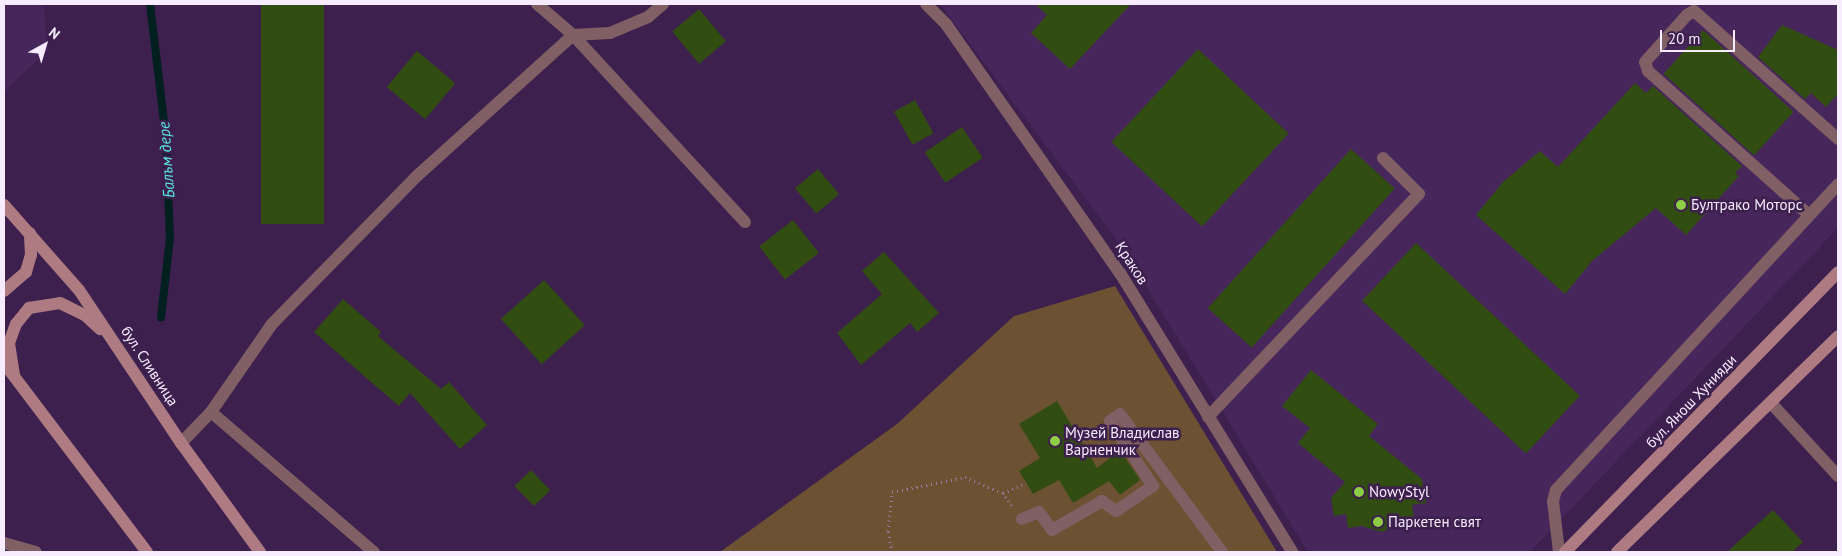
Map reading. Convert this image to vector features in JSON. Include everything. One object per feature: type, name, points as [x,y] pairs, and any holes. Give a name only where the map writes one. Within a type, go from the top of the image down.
[{"type":"main road","name":"бул. Сливница","points":[[4,205],[68,276],[117,344],[181,443],[260,552]]},
{"type":"main road","points":[[4,290],[26,272],[31,255],[30,233]]},
{"type":"main road","name":"бул. Янош Хунияди","points":[[1565,552],[1838,272]]},
{"type":"main road","points":[[14,377],[9,343],[16,324],[29,308],[60,303],[85,315],[117,344]]},
{"type":"main road","points":[[1617,552],[1838,336]]},
{"type":"main road","points":[[4,363],[147,552]]},
{"type":"street","points":[[537,4],[573,35],[745,222]]},
{"type":"street","points":[[181,443],[211,412],[272,324],[417,176],[573,35],[610,33],[648,17],[664,4]]},
{"type":"street","name":"Краков","points":[[926,4],[946,24],[1120,273],[1292,552]]},
{"type":"street","points":[[1810,215],[1648,71],[1645,62],[1687,15],[1694,12],[1838,139]]},
{"type":"street","points":[[1208,417],[1419,194],[1383,158]]},
{"type":"street","points":[[1559,552],[1554,501],[1556,490],[1838,184]]},
{"type":"street","points":[[1771,403],[1838,476]]},
{"type":"street","points":[[211,412],[374,552]]},
{"type":"street","points":[[1022,519],[1039,512],[1052,530],[1102,501],[1116,511],[1153,486],[1110,421],[1120,414],[1222,552]]},
{"type":"street","points":[[4,543],[36,552]]},
{"type":"path","points":[[892,552],[888,531],[892,492],[965,477],[1004,493]]},
{"type":"shaded area","points":[[4,4],[44,4],[47,51],[4,92]]},
{"type":"shaded area","points":[[940,4],[1838,4],[1838,228],[1530,552],[1308,552],[1126,253]]},
{"type":"shaded area","points":[[1115,286],[1277,552],[720,552],[897,424],[1014,316]]},
{"type":"building","points":[[261,4],[324,4],[324,224],[261,224]]},
{"type":"building","points":[[1035,4],[1131,4],[1070,69],[1031,33],[1047,15]]},
{"type":"building","points":[[699,9],[726,41],[699,64],[672,31]]},
{"type":"building","points":[[1782,25],[1838,50],[1838,94],[1826,107],[1811,93],[1805,99],[1758,57]]},
{"type":"building","points":[[1703,30],[1794,112],[1754,155],[1664,74]]},
{"type":"building","points":[[1198,49],[1289,134],[1202,226],[1111,142]]},
{"type":"building","points":[[417,51],[455,83],[425,119],[387,87]]},
{"type":"building","points":[[1635,83],[1646,93],[1653,86],[1742,166],[1735,173],[1739,176],[1686,235],[1656,208],[1592,261],[1565,294],[1476,215],[1503,182],[1540,151],[1558,167]]},
{"type":"building","points":[[915,100],[933,133],[912,145],[894,112]]},
{"type":"building","points":[[962,127],[983,158],[945,183],[925,152]]},
{"type":"building","points":[[1351,149],[1395,188],[1252,348],[1208,308]]},
{"type":"building","points":[[818,169],[839,194],[816,214],[795,188]]},
{"type":"building","points":[[793,220],[819,253],[785,280],[759,246]]},
{"type":"building","points":[[1416,243],[1580,396],[1526,454],[1362,301]]},
{"type":"building","points":[[884,252],[939,313],[917,332],[910,323],[861,365],[837,333],[882,294],[862,271]]},
{"type":"building","points":[[544,280],[585,325],[542,364],[501,319]]},
{"type":"building","points":[[343,299],[381,332],[378,336],[441,389],[449,382],[487,425],[460,449],[410,393],[399,406],[364,376],[314,332]]},
{"type":"building","points":[[1311,370],[1378,424],[1369,436],[1422,479],[1426,503],[1412,505],[1414,518],[1382,532],[1362,526],[1348,528],[1346,514],[1334,516],[1331,498],[1345,482],[1298,443],[1310,428],[1282,406]]},
{"type":"building","name":"Музей Владислав Варненчик","points":[[1057,401],[1097,468],[1120,450],[1140,480],[1120,495],[1109,481],[1073,503],[1059,480],[1033,494],[1019,471],[1040,458],[1019,424]]},
{"type":"building","points":[[531,470],[550,490],[534,506],[514,486]]},
{"type":"building","points":[[1773,510],[1803,542],[1792,552],[1727,552]]},
{"type":"waterway","name":"Балъм дере","points":[[150,4],[166,139],[170,238],[161,317]]},
{"type":"place","name":"Бултрако Моторс","points":[[1681,205]]},
{"type":"place","name":"Музей Владислав Варненчик","points":[[1055,441]]},
{"type":"place","name":"NowyStyl","points":[[1359,492]]},
{"type":"place","name":"Паркетен свят","points":[[1378,522]]}]
